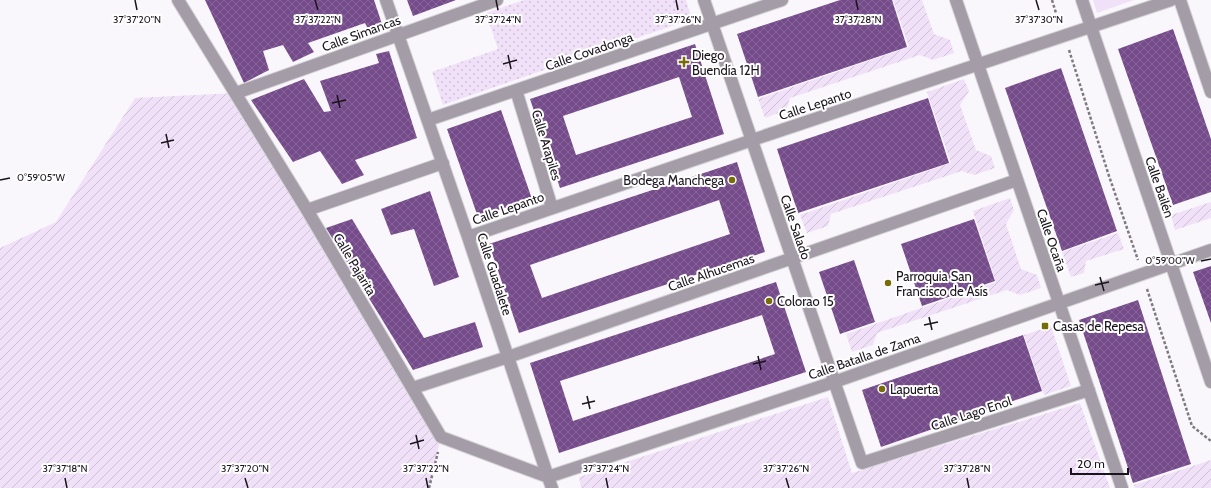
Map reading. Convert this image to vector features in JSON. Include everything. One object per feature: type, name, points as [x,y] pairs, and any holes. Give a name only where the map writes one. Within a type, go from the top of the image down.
[{"type":"street","name":"Calle Pajarita","points":[[178,0],[307,210],[441,437]]},
{"type":"street","name":"Calle Guadalete","points":[[386,0],[443,163],[550,483]]},
{"type":"street","name":"Calle Simancas","points":[[236,93],[497,0]]},
{"type":"street","name":"Calle Salado","points":[[704,0],[862,463]]},
{"type":"street","name":"Calle Covadonga","points":[[428,120],[782,0]]},
{"type":"street","name":"Calle Ocaña","points":[[956,0],[1122,488]]},
{"type":"street","name":"Calle Bailén","points":[[1082,0],[1211,382]]},
{"type":"street","name":"Calle Lepanto","points":[[468,237],[1171,0]]},
{"type":"street","points":[[1180,0],[1211,92]]},
{"type":"street","name":"Calle Arapiles","points":[[516,90],[552,208]]},
{"type":"street","points":[[307,210],[443,163]]},
{"type":"street","name":"Calle Alhucemas","points":[[413,388],[508,357],[1017,180]]},
{"type":"street","name":"Calle Batalla de Zama","points":[[550,483],[1211,250]]},
{"type":"street","name":"Calle Lago Enol","points":[[862,463],[1089,390]]},
{"type":"street","points":[[441,437],[550,483]]},
{"type":"path","points":[[1052,0],[1192,426],[1211,441]]},
{"type":"path","points":[[429,488],[441,437]]},
{"type":"shaded area","points":[[524,0],[686,0],[692,19],[443,105],[432,72],[498,49],[486,13]]},
{"type":"shaded area","points":[[893,0],[922,0],[934,34],[950,40],[954,53],[933,60],[920,55],[790,98],[786,110],[765,118],[758,99],[909,47]]},
{"type":"shaded area","points":[[1093,0],[1134,0],[1097,13]]},
{"type":"shaded area","points":[[964,79],[969,91],[960,105],[976,150],[991,156],[995,168],[974,175],[962,171],[831,214],[828,226],[807,233],[800,215],[951,163],[927,92]]},
{"type":"shaded area","points":[[236,93],[441,437],[429,488],[0,488],[0,248],[56,222],[135,98]]},
{"type":"shaded area","points":[[1010,198],[1014,210],[1006,224],[1021,269],[1037,275],[1041,288],[1020,295],[1007,290],[877,333],[873,345],[852,352],[846,334],[996,282],[973,211]]},
{"type":"shaded area","points":[[1211,202],[1211,218],[1175,230],[1171,215]]},
{"type":"shaded area","points":[[1118,233],[1124,249],[1086,261],[1084,273],[1071,277],[1062,252]]},
{"type":"shaded area","points":[[1051,326],[1071,386],[1044,395],[1024,335]]},
{"type":"shaded area","points":[[828,397],[852,473],[1080,403],[1110,488],[581,488],[579,477]]},
{"type":"shaded area","points":[[1211,460],[1211,488],[1135,488],[1134,485]]},
{"type":"building","points":[[205,0],[374,0],[383,27],[369,31],[365,23],[308,43],[314,52],[293,62],[283,45],[263,51],[269,70],[244,83]]},
{"type":"building","points":[[407,0],[456,0],[413,16]]},
{"type":"building","points":[[840,0],[892,0],[907,47],[758,97],[737,34]]},
{"type":"building","points":[[1173,29],[1211,139],[1211,192],[1173,205],[1118,49]]},
{"type":"building","points":[[695,44],[724,134],[560,188],[530,99]],"holes":[[[679,77],[692,117],[576,155],[563,116]]]},
{"type":"building","points":[[389,51],[417,138],[355,160],[364,175],[342,184],[320,151],[293,162],[251,100],[304,79],[324,112],[331,111],[320,81],[379,63],[376,54]]},
{"type":"building","points":[[1061,68],[1117,231],[1062,251],[1005,88]]},
{"type":"building","points":[[928,98],[949,163],[798,213],[777,149]]},
{"type":"building","points":[[501,110],[532,199],[478,217],[447,129]]},
{"type":"building","points":[[737,162],[765,252],[519,333],[489,244]],"holes":[[[719,200],[730,234],[542,298],[530,265]]]},
{"type":"building","points":[[430,191],[459,277],[434,286],[414,229],[391,235],[381,209]]},
{"type":"building","points":[[352,219],[424,338],[475,322],[483,347],[413,370],[326,228]]},
{"type":"building","points":[[974,219],[995,281],[922,306],[901,244]]},
{"type":"building","points":[[854,260],[875,322],[840,334],[819,272]]},
{"type":"building","points":[[1211,266],[1211,323],[1193,272]]},
{"type":"building","points":[[776,282],[806,372],[559,453],[530,363]],"holes":[[[762,315],[775,354],[573,421],[560,381]]]},
{"type":"building","points":[[1138,300],[1191,464],[1133,483],[1079,320]]},
{"type":"building","points":[[1023,335],[1042,391],[881,447],[862,390]]},
{"type":"place","name":"Diego Buendía 12H","points":[[684,62]]},
{"type":"place","name":"Bodega Manchega","points":[[732,180]]},
{"type":"place","name":"Parroquia San Francisco de Asís","points":[[888,283]]},
{"type":"place","name":"Colorao 15","points":[[769,301]]},
{"type":"place","name":"Casas de Repesa","points":[[1045,326]]},
{"type":"place","name":"Lapuerta","points":[[882,389]]}]
